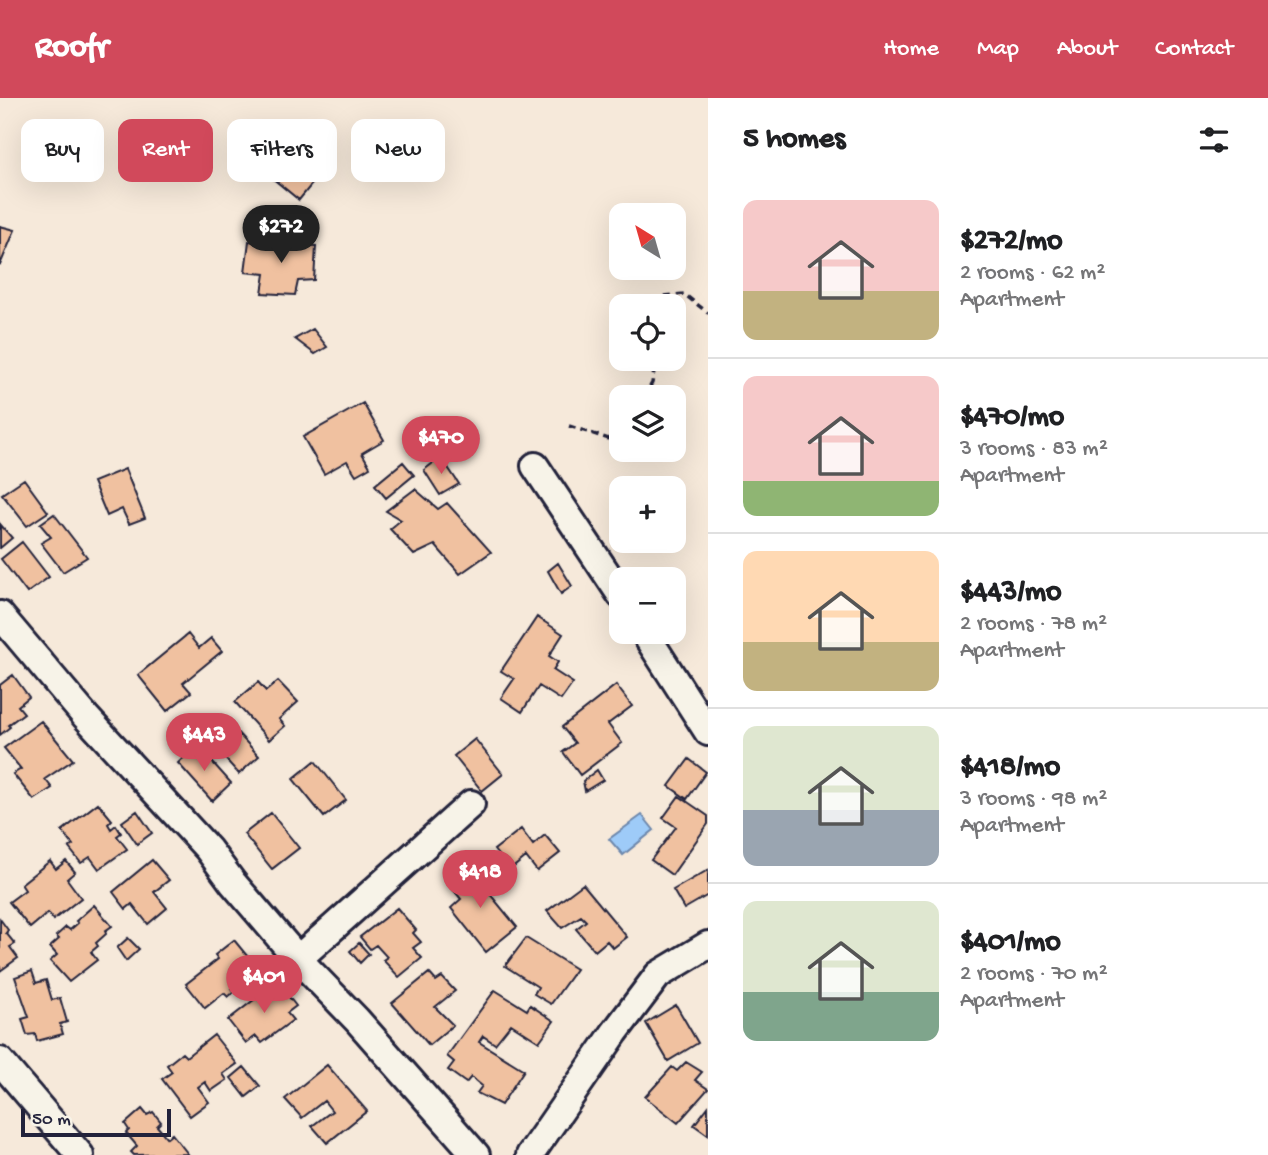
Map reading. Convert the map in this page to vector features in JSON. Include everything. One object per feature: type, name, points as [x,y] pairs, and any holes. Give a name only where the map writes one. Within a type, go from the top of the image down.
[{"type":"street","points":[[535,466],[609,577]]},
{"type":"street","points":[[0,615],[86,718],[208,849],[233,883],[298,959],[357,1020],[475,1155]]},
{"type":"street","points":[[652,644],[708,732]]},
{"type":"street","points":[[298,959],[471,804]]},
{"type":"street","points":[[530,1155],[658,975],[708,945]]},
{"type":"street","points":[[0,1061],[80,1155]]},
{"type":"path","points":[[686,296],[708,313]]},
{"type":"path","points":[[569,426],[609,439]]},
{"type":"water","points":[[642,815],[654,830],[623,855],[609,839]]},
{"type":"building","points":[[277,182],[314,182],[299,200]]},
{"type":"building","points":[[0,226],[15,230],[0,265]]},
{"type":"building","points":[[249,241],[316,246],[314,280],[298,281],[295,295],[262,293],[265,274],[245,272]]},
{"type":"building","points":[[313,329],[327,347],[315,354],[295,339]]},
{"type":"building","points":[[363,403],[384,440],[362,453],[370,467],[356,475],[347,461],[324,474],[303,437]]},
{"type":"building","points":[[429,424],[443,446],[429,454],[426,448],[418,453],[408,436]]},
{"type":"building","points":[[441,457],[459,484],[440,495],[424,470]]},
{"type":"building","points":[[403,462],[414,475],[386,498],[375,485]]},
{"type":"building","points":[[125,469],[145,518],[129,524],[122,509],[107,516],[93,482]]},
{"type":"building","points":[[24,479],[48,512],[27,526],[2,494]]},
{"type":"building","points":[[415,489],[438,509],[447,503],[491,552],[460,574],[435,545],[414,555],[390,529],[401,520],[386,511]]},
{"type":"building","points":[[54,514],[87,557],[63,572],[41,543],[51,537],[40,524]]},
{"type":"building","points":[[0,524],[12,538],[0,548]]},
{"type":"building","points":[[22,542],[49,577],[27,593],[1,559]]},
{"type":"building","points":[[558,563],[572,586],[561,594],[548,571]]},
{"type":"building","points":[[537,617],[563,634],[549,656],[558,662],[553,670],[573,683],[561,700],[539,686],[522,712],[501,698],[514,679],[501,671]]},
{"type":"building","points":[[188,634],[199,648],[211,638],[222,651],[183,683],[191,692],[167,711],[138,675]]},
{"type":"building","points":[[13,675],[29,697],[18,706],[24,713],[0,735],[0,685]]},
{"type":"building","points":[[278,681],[298,702],[279,719],[285,726],[269,740],[235,702],[258,682],[266,691]]},
{"type":"building","points":[[616,685],[632,706],[608,724],[622,743],[580,775],[563,752],[575,743],[562,727]]},
{"type":"building","points":[[221,715],[259,756],[239,774],[202,733]]},
{"type":"building","points":[[41,721],[73,760],[45,779],[52,788],[34,800],[13,774],[21,769],[4,748]]},
{"type":"building","points":[[475,739],[503,774],[482,791],[454,756]]},
{"type":"building","points":[[197,745],[231,783],[212,801],[178,763]]},
{"type":"building","points":[[689,759],[706,772],[687,799],[669,786]]},
{"type":"building","points":[[315,761],[346,800],[324,817],[293,779]]},
{"type":"building","points":[[597,770],[603,780],[585,791],[583,781]]},
{"type":"building","points":[[679,796],[708,816],[708,824],[672,875],[651,860],[676,827],[663,818]]},
{"type":"building","points":[[98,803],[112,820],[108,824],[111,829],[116,825],[121,833],[117,836],[127,849],[99,869],[90,857],[81,863],[69,848],[73,845],[62,831]]},
{"type":"building","points":[[137,811],[152,833],[137,844],[122,822]]},
{"type":"building","points":[[271,813],[299,848],[272,869],[244,834]]},
{"type":"building","points":[[521,829],[533,845],[545,835],[560,853],[537,871],[526,857],[510,870],[494,850]]},
{"type":"building","points":[[152,860],[169,880],[154,892],[167,908],[148,924],[132,904],[126,909],[113,892]]},
{"type":"building","points":[[50,861],[56,869],[66,861],[75,872],[67,879],[81,898],[53,920],[48,913],[30,928],[9,902],[25,890],[21,884]]},
{"type":"building","points":[[467,866],[517,927],[486,952],[451,908],[461,899],[447,882]]},
{"type":"building","points":[[708,870],[708,895],[684,909],[673,890]]},
{"type":"building","points":[[583,884],[627,937],[613,948],[607,941],[595,951],[576,929],[586,921],[581,916],[562,928],[547,911]]},
{"type":"building","points":[[94,905],[112,926],[105,931],[106,934],[96,943],[98,946],[91,952],[97,960],[69,982],[50,961],[57,955],[50,947],[59,939],[56,936],[66,927],[70,930]]},
{"type":"building","points":[[397,908],[416,930],[413,933],[421,942],[413,948],[422,958],[399,977],[383,960],[387,957],[376,945],[370,949],[360,937]]},
{"type":"building","points":[[0,919],[15,944],[10,947],[18,958],[0,971]]},
{"type":"building","points":[[128,938],[139,949],[126,961],[117,948]]},
{"type":"building","points":[[526,938],[576,969],[551,1004],[534,994],[538,987],[505,966]]},
{"type":"building","points":[[234,940],[262,974],[242,990],[238,985],[228,997],[224,993],[205,1008],[186,984],[218,959],[215,955]]},
{"type":"building","points":[[359,943],[369,954],[360,963],[350,951]]},
{"type":"building","points":[[32,971],[36,983],[46,980],[52,1000],[60,998],[67,1022],[60,1024],[63,1034],[37,1041],[35,1034],[27,1035],[22,1019],[29,1017],[15,977]]},
{"type":"building","points":[[429,973],[436,981],[442,977],[455,991],[435,1007],[453,1025],[429,1045],[392,1003]]},
{"type":"building","points":[[277,982],[296,1006],[287,1013],[293,1020],[262,1043],[256,1036],[246,1043],[228,1020]]},
{"type":"building","points":[[495,990],[527,1010],[530,1005],[554,1021],[539,1042],[511,1024],[495,1044],[483,1036],[479,1042],[524,1070],[501,1105],[477,1093],[482,1086],[471,1077],[466,1083],[448,1070],[454,1062],[447,1056]]},
{"type":"building","points":[[676,1005],[698,1043],[668,1061],[646,1023]]},
{"type":"building","points":[[214,1035],[237,1064],[223,1074],[227,1080],[211,1091],[205,1082],[198,1087],[209,1102],[190,1116],[162,1079],[172,1072],[167,1065],[182,1053],[186,1057]]},
{"type":"building","points":[[686,1062],[702,1072],[695,1080],[708,1089],[678,1123],[645,1097],[672,1067],[677,1071]]},
{"type":"building","points":[[327,1065],[367,1111],[327,1143],[312,1126],[332,1111],[324,1101],[302,1118],[285,1099]]},
{"type":"building","points":[[244,1067],[260,1086],[246,1097],[231,1078]]},
{"type":"building","points":[[708,1107],[708,1135],[694,1125]]},
{"type":"building","points":[[142,1109],[147,1115],[153,1112],[161,1122],[157,1126],[167,1138],[172,1134],[188,1154],[134,1155],[131,1152],[137,1146],[126,1133],[129,1130],[125,1124]]}]
